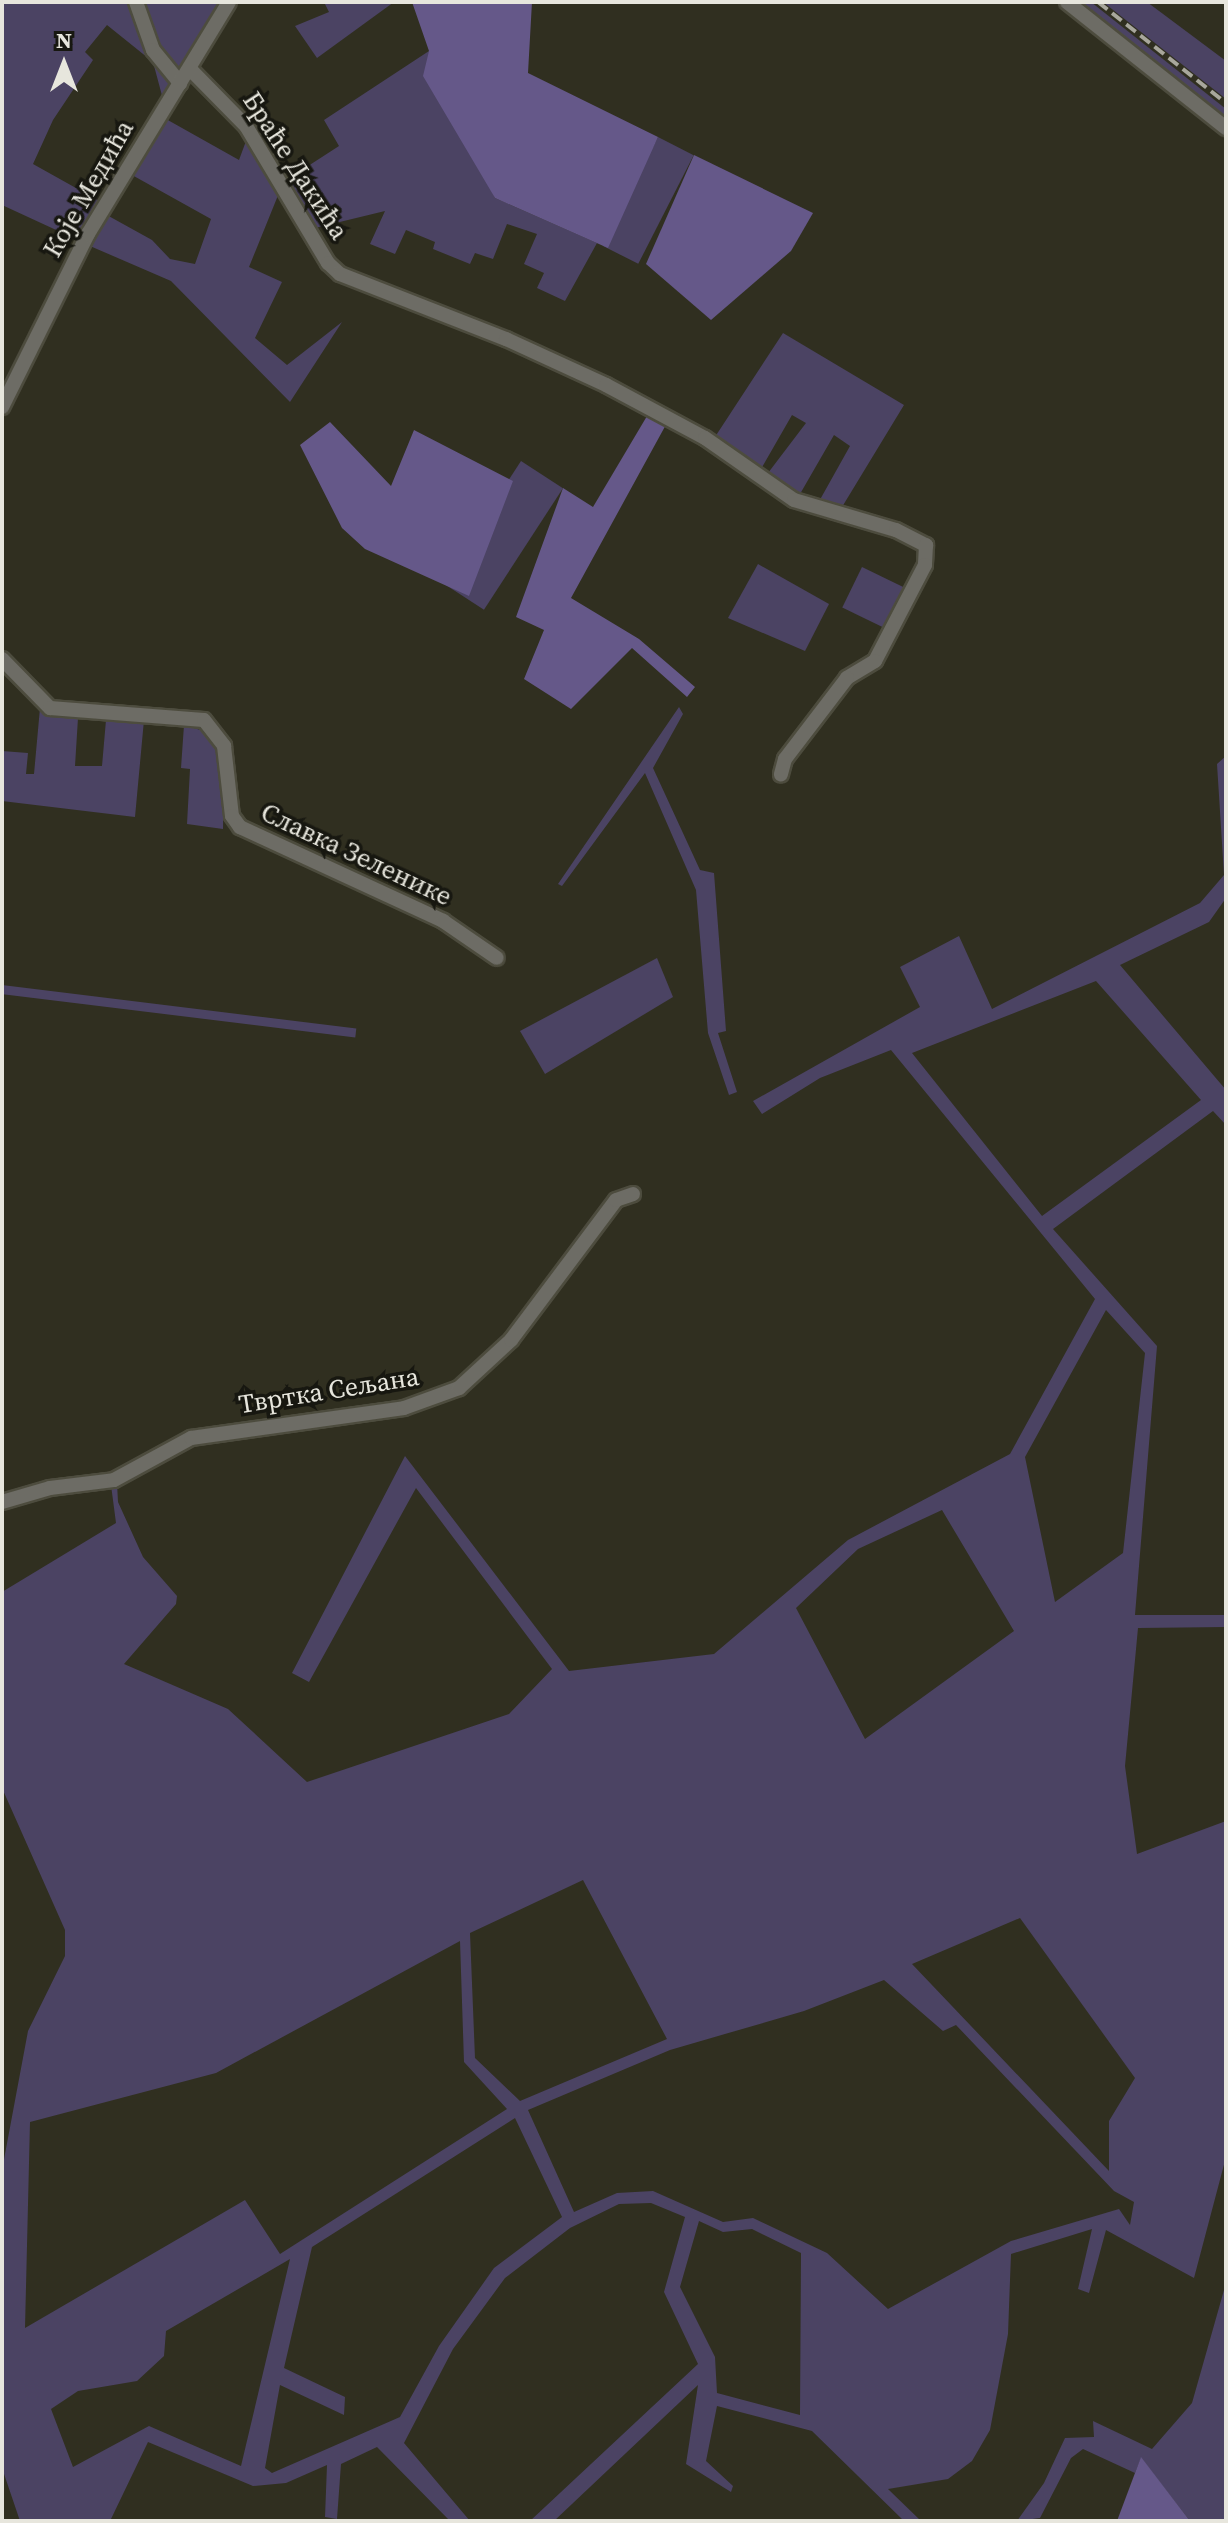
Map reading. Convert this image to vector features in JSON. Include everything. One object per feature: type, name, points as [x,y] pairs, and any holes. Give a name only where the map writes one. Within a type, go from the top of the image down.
[{"type":"street","points":[[136,2],[153,50],[180,83]]},
{"type":"street","name":"Које Медића","points":[[2,407],[88,234],[229,2]]},
{"type":"street","points":[[1067,2],[1226,128]]},
{"type":"street","name":"Браће Дакића","points":[[190,69],[246,126],[335,270],[540,354],[686,426],[794,500],[896,530],[926,545],[925,565],[875,661],[847,678],[785,759],[781,774]]},
{"type":"street","name":"Славка Зеленике","points":[[2,659],[50,708],[204,720],[224,746],[232,816],[240,827],[432,916],[497,958]]},
{"type":"street","name":"Твртка Сељана","points":[[2,1502],[50,1488],[114,1480],[191,1438],[404,1408],[459,1388],[511,1340],[616,1200],[633,1194]]},
{"type":"shaded area","points":[[2,2],[226,2],[164,103],[153,62],[107,25],[85,52],[93,60],[53,120],[33,164],[101,202],[80,241],[2,205]]},
{"type":"shaded area","points":[[324,2],[394,2],[317,58],[295,26],[329,12]]},
{"type":"shaded area","points":[[412,2],[532,2],[528,73],[658,137],[608,248],[495,198],[423,76],[429,51]]},
{"type":"shaded area","points":[[1076,2],[1091,2],[1226,109],[1226,119]]},
{"type":"shaded area","points":[[1103,2],[1147,2],[1226,61],[1226,99]]},
{"type":"shaded area","points":[[429,51],[495,198],[597,243],[565,301],[537,288],[544,273],[524,264],[537,234],[507,224],[493,259],[475,253],[470,264],[433,249],[435,242],[406,230],[395,254],[370,244],[385,211],[315,228],[288,179],[339,146],[324,120]]},
{"type":"shaded area","points":[[166,119],[239,160],[249,133],[281,188],[249,267],[282,282],[255,338],[287,365],[342,322],[290,402],[171,281],[90,246],[105,214],[152,240],[170,259],[195,264],[211,219],[132,175]]},
{"type":"shaded area","points":[[658,137],[694,155],[638,264],[603,246]]},
{"type":"shaded area","points":[[694,155],[813,213],[791,251],[711,320],[646,264]]},
{"type":"shaded area","points":[[783,333],[904,405],[839,512],[817,505],[850,446],[834,435],[800,494],[768,473],[806,423],[792,415],[761,469],[713,440]]},
{"type":"shaded area","points":[[650,411],[668,421],[571,598],[639,639],[695,687],[687,697],[632,648],[571,709],[524,679],[544,630],[516,617],[563,488],[593,507]]},
{"type":"shaded area","points":[[330,422],[391,486],[414,430],[513,481],[469,596],[365,549],[342,528],[300,445]]},
{"type":"shaded area","points":[[521,461],[563,488],[484,610],[442,583]]},
{"type":"shaded area","points":[[758,564],[829,604],[805,651],[728,618]]},
{"type":"shaded area","points":[[862,567],[915,593],[895,633],[842,607]]},
{"type":"shaded area","points":[[679,707],[683,714],[653,768],[700,870],[714,873],[726,1031],[718,1033],[737,1092],[729,1095],[708,1033],[696,890],[645,773],[562,886],[558,884]]},
{"type":"shaded area","points":[[40,708],[78,718],[75,766],[102,766],[106,720],[144,720],[135,817],[2,801],[2,751],[28,753],[26,774],[34,774]]},
{"type":"shaded area","points":[[184,725],[207,732],[218,746],[224,773],[223,829],[187,824],[190,769],[181,768]]},
{"type":"shaded area","points":[[1226,756],[1226,898],[1209,922],[1120,965],[1226,1090],[1226,1125],[1213,1111],[1053,1229],[1157,1346],[1135,1615],[1226,1615],[1226,1627],[1138,1628],[1125,1766],[1137,1854],[1226,1821],[1226,2157],[1194,2278],[1106,2230],[1089,2293],[1078,2289],[1092,2229],[1011,2254],[1008,2334],[990,2430],[972,2461],[948,2479],[888,2489],[921,2521],[904,2521],[812,2431],[717,2406],[706,2461],[733,2486],[731,2492],[686,2464],[698,2385],[554,2521],[530,2521],[698,2364],[664,2292],[685,2217],[651,2203],[619,2204],[570,2228],[505,2278],[453,2349],[404,2443],[470,2521],[450,2521],[377,2447],[341,2464],[337,2519],[325,2517],[327,2465],[286,2483],[253,2486],[148,2442],[111,2519],[117,2521],[20,2521],[2,2468],[2,2170],[28,2031],[65,1956],[65,1930],[2,1788],[2,1592],[116,1523],[111,1485],[117,1483],[118,1502],[143,1557],[177,1596],[176,1604],[124,1664],[228,1709],[307,1782],[509,1714],[552,1669],[416,1488],[309,1682],[292,1673],[405,1456],[569,1671],[714,1654],[848,1540],[1010,1454],[1095,1299],[891,1050],[820,1078],[762,1114],[753,1101],[920,1007],[900,967],[959,936],[992,1009],[1200,903],[1224,875],[1217,764]],"holes":[[[1096,981],[1201,1100],[1042,1216],[912,1053]],[[1106,1310],[1145,1353],[1123,1553],[1055,1602],[1025,1457]],[[942,1510],[1014,1631],[865,1739],[796,1608],[858,1549]],[[583,1880],[667,2039],[520,2101],[475,2058],[470,1933]],[[1020,1918],[1135,2078],[1109,2121],[1109,2171],[912,1964]],[[460,1941],[464,2062],[507,2109],[280,2254],[245,2200],[25,2328],[30,2122],[216,2073]],[[884,1980],[943,2031],[956,2025],[1114,2191],[1134,2202],[1130,2225],[1119,2209],[1011,2241],[888,2309],[827,2253],[753,2218],[723,2222],[653,2191],[617,2193],[574,2212],[528,2110],[670,2050],[804,2011]],[[515,2118],[562,2217],[494,2268],[439,2346],[400,2417],[272,2473],[265,2468],[280,2385],[344,2415],[345,2397],[284,2368],[312,2247]],[[699,2221],[723,2232],[752,2229],[801,2253],[800,2415],[717,2393],[715,2357],[680,2287]],[[290,2259],[241,2466],[149,2426],[73,2467],[51,2409],[78,2391],[137,2381],[164,2356],[166,2331]]]},
{"type":"shaded area","points":[[657,958],[673,997],[545,1074],[520,1031]]},
{"type":"shaded area","points":[[2,985],[356,1029],[355,1037],[2,994]]},
{"type":"shaded area","points":[[1226,2283],[1226,2521],[1190,2521],[1141,2458],[1135,2473],[1083,2449],[1071,2458],[1040,2518],[1017,2521],[1044,2483],[1065,2438],[1094,2437],[1093,2421],[1152,2449],[1192,2403]]},
{"type":"shaded area","points":[[1141,2457],[1190,2521],[1117,2521]]},
{"type":"railway","points":[[1098,2],[1226,103]]}]
